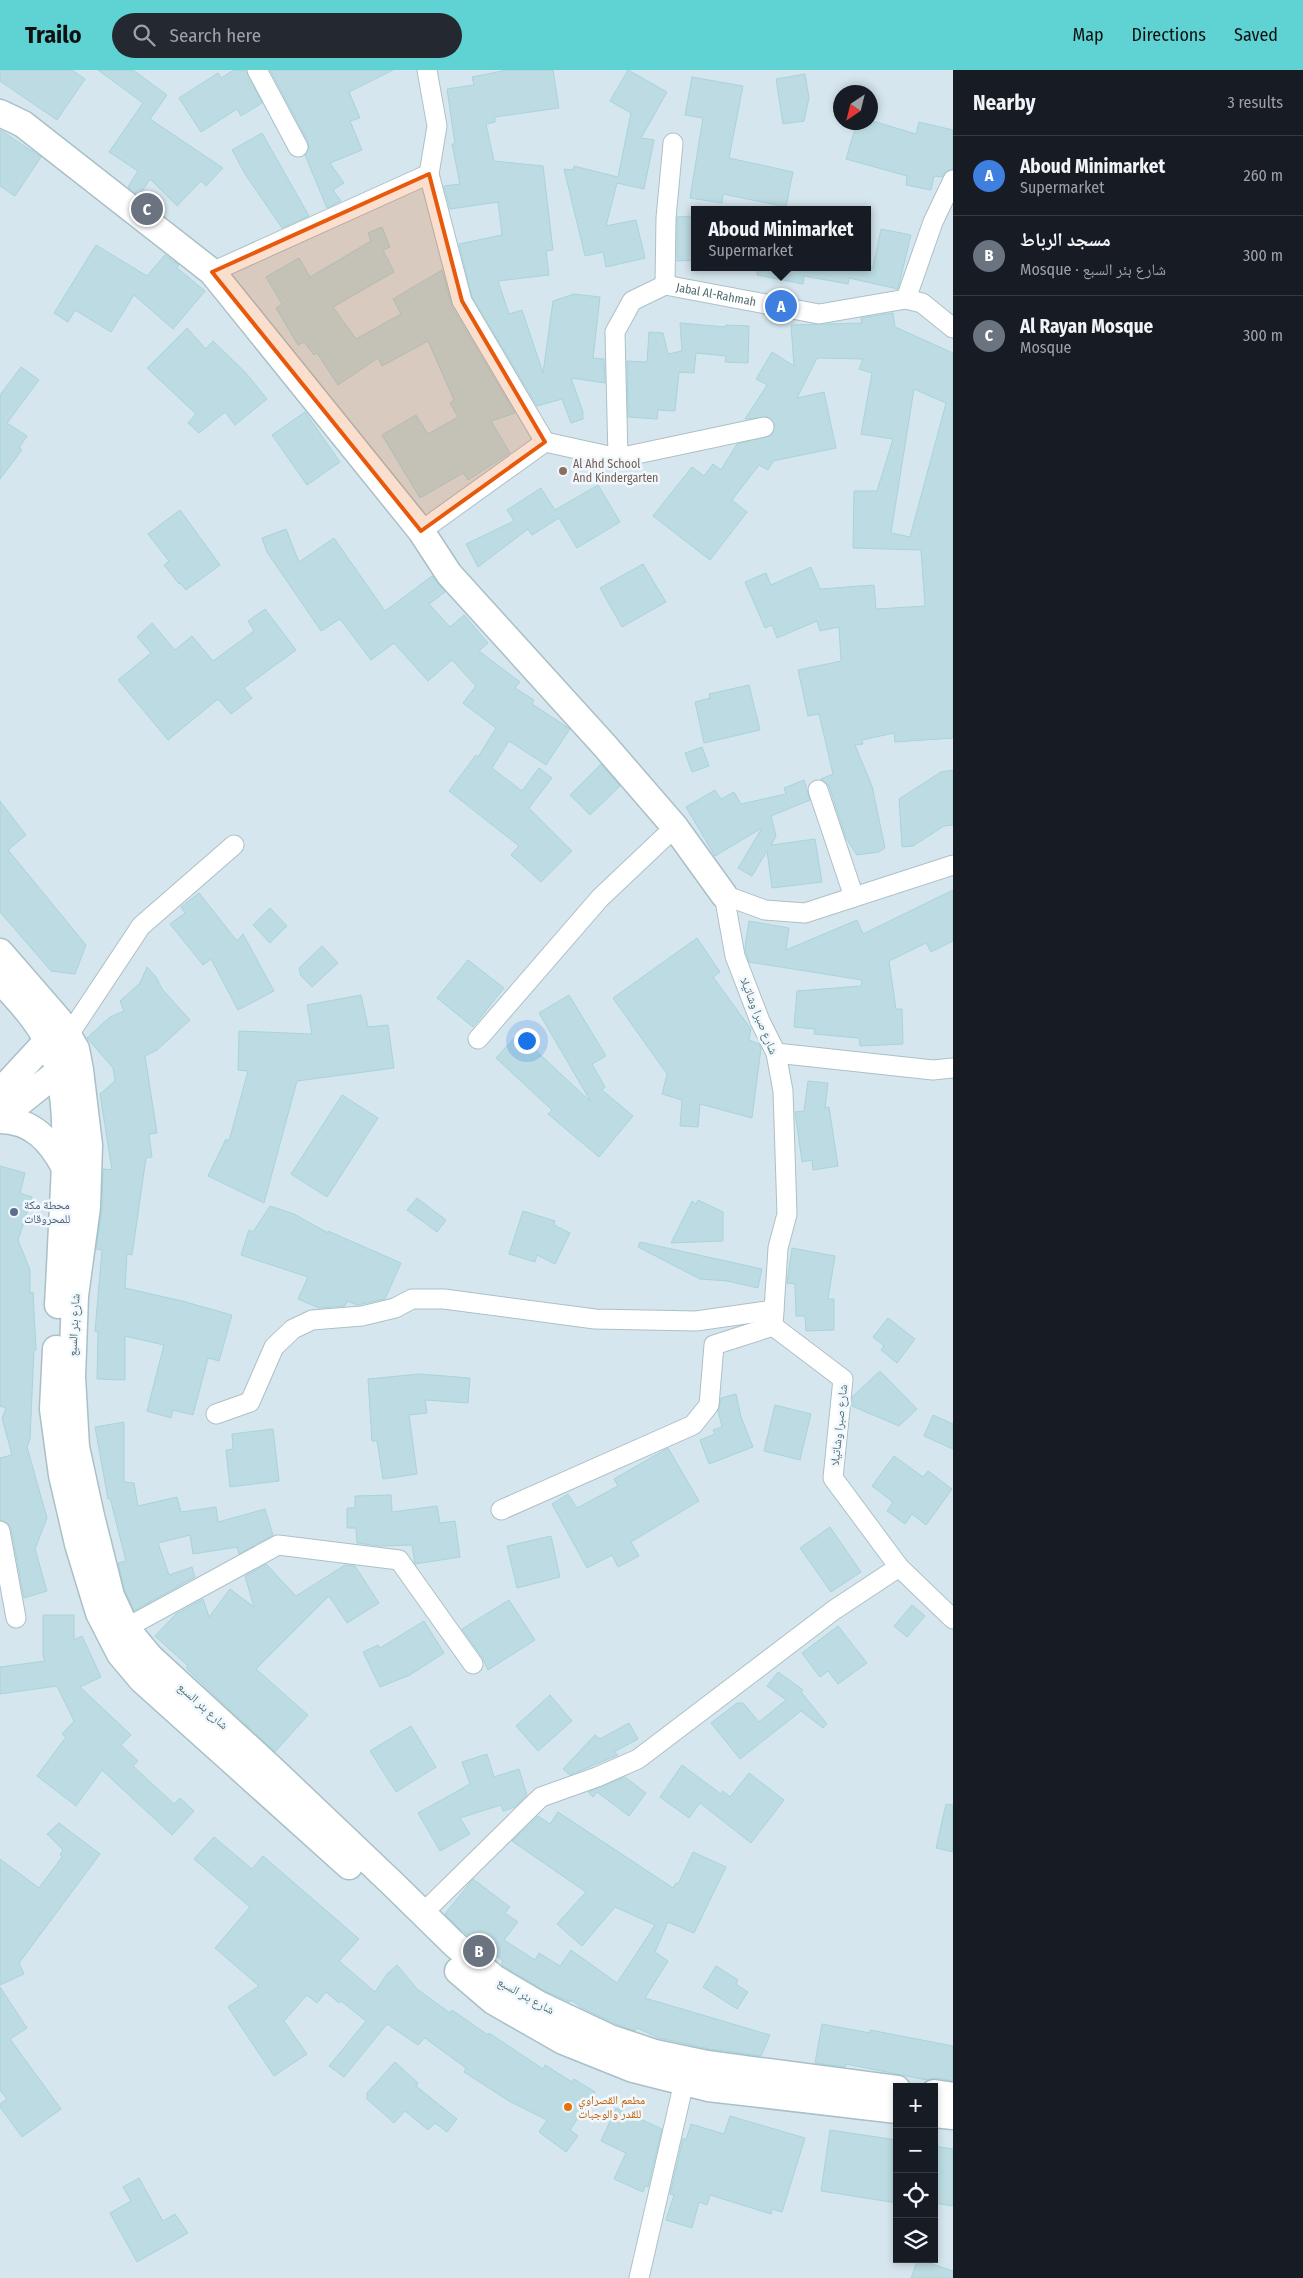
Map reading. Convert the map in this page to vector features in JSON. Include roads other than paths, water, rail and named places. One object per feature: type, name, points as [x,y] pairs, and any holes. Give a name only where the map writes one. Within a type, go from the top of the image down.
[{"type":"street","points":[[257,70],[298,147]]},
{"type":"street","points":[[427,70],[437,126],[429,174],[462,301],[545,442],[618,458],[764,427]]},
{"type":"street","points":[[0,113],[23,124],[212,272],[420,531],[450,574],[675,826],[724,895],[766,910],[805,913],[953,865]]},
{"type":"street","points":[[664,285],[666,218],[673,143]]},
{"type":"street","points":[[212,272],[429,174]]},
{"type":"street","points":[[906,300],[933,222],[953,180]]},
{"type":"street","name":"Jabal Al-Rahmah","points":[[618,458],[615,332],[632,301],[664,285],[819,314],[906,300],[922,302],[953,328]]},
{"type":"street","points":[[420,531],[545,442]]},
{"type":"street","points":[[818,790],[854,897]]},
{"type":"street","points":[[478,1039],[600,898],[675,826]]},
{"type":"street","points":[[0,1092],[58,1038],[141,926],[234,845]]},
{"type":"street","name":"شارع صبرا وشاتيلا","points":[[724,895],[735,956],[760,1021],[776,1053],[783,1098],[787,1214],[778,1248],[774,1318],[843,1379],[833,1478],[899,1567]]},
{"type":"street","name":"شارع بئر السبع","points":[[0,952],[60,1020],[58,1072],[64,1120],[64,1168],[53,1410],[62,1475],[78,1544],[99,1613],[120,1654],[142,1680],[354,1870],[463,1976],[493,2001],[563,2041],[633,2069],[708,2088],[893,2110]]},
{"type":"street","name":"شارع بئر السبع","points":[[0,980],[30,1014],[58,1038],[76,1049],[89,1145],[87,1207],[75,1296],[72,1377],[76,1447],[111,1596],[126,1628],[150,1658],[272,1769],[396,1886],[422,1914],[494,1978],[538,2004],[610,2038],[654,2053],[707,2064],[893,2088]]},
{"type":"street","points":[[776,1053],[933,1070],[953,1068]]},
{"type":"street","points":[[0,1114],[14,1107],[58,1072]]},
{"type":"street","points":[[0,1120],[13,1120],[26,1124],[37,1131],[56,1150],[64,1168]]},
{"type":"street","points":[[216,1414],[250,1402],[274,1347],[293,1329],[312,1320],[362,1316],[387,1310],[412,1299],[444,1299],[595,1320],[696,1321],[774,1318]]},
{"type":"street","points":[[501,1510],[693,1425],[709,1405],[714,1345],[774,1318]]},
{"type":"street","points":[[0,1531],[16,1618]]},
{"type":"street","points":[[126,1628],[278,1545],[399,1560],[473,1664]]},
{"type":"street","points":[[422,1914],[541,1797],[638,1759],[834,1610],[899,1567],[953,1618]]},
{"type":"street","points":[[639,2278],[684,2082]]},
{"type":"street","points":[[938,2094],[953,2096]]},
{"type":"street","points":[[938,2114],[953,2116]]},
{"type":"place","name":"Al Rayan Mosque","points":[[147,209]]},
{"type":"place","name":"Aboud Minimarket","points":[[781,306]]},
{"type":"place","name":"Al Ahd School And Kindergarten","points":[[563,471]]},
{"type":"place","name":"محطة مكة للمحروقات","points":[[14,1212]]},
{"type":"place","name":"مسجد الرباط","points":[[479,1951]]},
{"type":"place","name":"مطعم القصراوي للقدر والوجبات","points":[[568,2107]]}]
